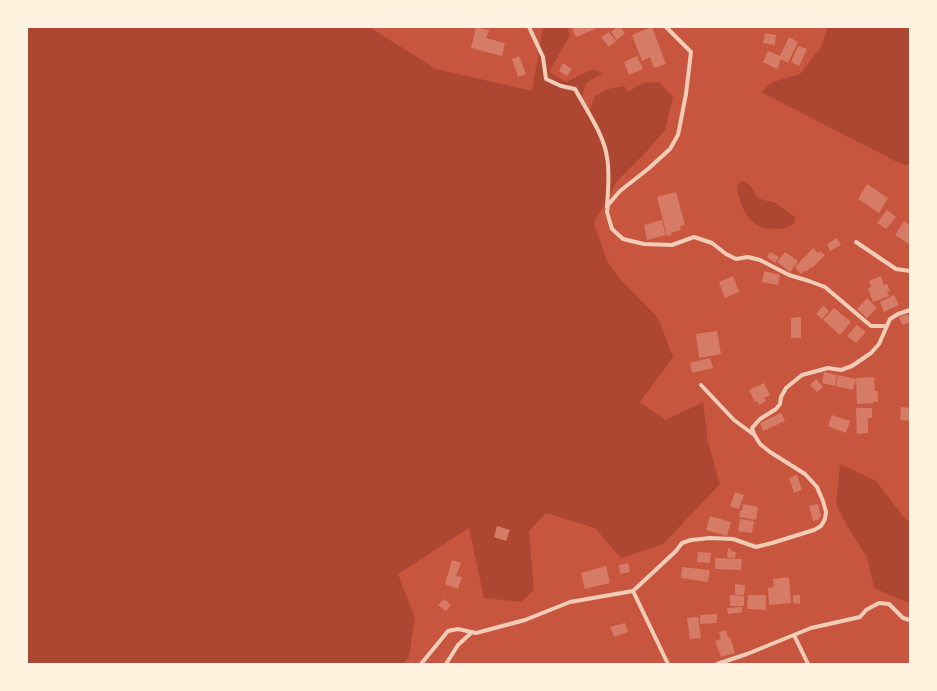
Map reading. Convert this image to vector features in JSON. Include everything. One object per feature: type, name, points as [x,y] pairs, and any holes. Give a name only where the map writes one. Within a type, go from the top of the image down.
[{"type":"street","points":[[529,27],[543,57],[546,79],[561,86],[575,89],[600,135],[607,155],[609,173],[606,212],[612,229],[623,239],[644,244],[672,245],[694,238],[706,241],[712,243],[726,254],[736,259],[748,257],[760,260],[789,275],[825,288],[871,326],[888,326]]},
{"type":"street","points":[[607,209],[608,205],[620,191],[670,149],[678,135],[686,94],[691,52],[666,27]]},
{"type":"street","points":[[856,242],[896,269],[910,272]]},
{"type":"street","points":[[421,664],[448,631],[458,629],[476,634],[525,620],[570,602],[633,591],[676,551],[682,543],[691,540],[710,538],[733,540],[756,547],[814,530],[821,526],[825,519],[826,512],[817,487],[805,474],[760,444],[752,428],[760,419],[776,409],[780,404],[780,397],[786,388],[802,375],[828,368],[841,370],[852,366],[871,353],[883,338],[890,319],[898,314],[910,310]]},
{"type":"street","points":[[701,386],[734,420],[754,434]]},
{"type":"street","points":[[633,591],[668,664]]},
{"type":"street","points":[[717,664],[811,628],[850,620],[860,616],[866,610],[879,603],[888,604],[903,618],[910,620]]},
{"type":"street","points":[[446,664],[458,645],[471,633]]},
{"type":"street","points":[[794,635],[808,664]]},
{"type":"shaded area","points":[[27,27],[369,27],[436,69],[532,91],[543,27],[567,27],[570,35],[549,72],[566,82],[593,69],[602,73],[586,83],[581,102],[587,116],[595,96],[608,89],[624,86],[628,92],[642,83],[659,82],[673,97],[665,130],[647,151],[617,181],[594,223],[607,261],[620,279],[658,318],[673,357],[640,402],[666,420],[703,402],[708,442],[720,484],[663,544],[621,558],[595,528],[546,513],[529,531],[534,590],[521,602],[484,598],[469,528],[398,574],[415,618],[409,657],[403,664],[27,664]]},
{"type":"shaded area","points":[[828,27],[910,27],[910,164],[903,165],[761,92],[773,82],[800,74],[821,47]]},
{"type":"shaded area","points":[[742,181],[751,187],[759,198],[775,203],[795,217],[794,223],[785,228],[774,229],[758,226],[753,222],[744,211],[739,198],[737,185]]},
{"type":"shaded area","points":[[840,464],[876,481],[906,520],[910,521],[910,603],[874,588],[867,557],[851,533],[836,504]]},
{"type":"building","points":[[476,27],[489,30],[486,38],[505,43],[502,56],[471,48]]},
{"type":"building","points":[[572,27],[600,27],[576,37]]},
{"type":"building","points":[[617,27],[620,27],[625,33],[617,40],[611,32]]},
{"type":"building","points":[[652,27],[666,64],[654,68],[650,57],[642,61],[632,35]]},
{"type":"building","points":[[609,32],[616,41],[609,47],[601,37]]},
{"type":"building","points":[[765,33],[776,35],[775,45],[763,43]]},
{"type":"building","points":[[789,37],[798,42],[788,63],[781,59],[777,69],[763,62],[768,51],[780,56]]},
{"type":"building","points":[[798,46],[807,49],[799,66],[791,62]]},
{"type":"building","points":[[519,56],[526,74],[518,77],[512,59]]},
{"type":"building","points":[[637,56],[643,69],[629,75],[624,62]]},
{"type":"building","points":[[563,63],[572,69],[567,76],[559,71]]},
{"type":"building","points":[[867,184],[888,198],[879,213],[858,199]]},
{"type":"building","points":[[676,192],[685,225],[680,226],[681,230],[667,236],[657,197]]},
{"type":"building","points":[[887,210],[896,217],[886,229],[877,223]]},
{"type":"building","points":[[662,220],[666,235],[647,240],[644,225]]},
{"type":"building","points":[[904,221],[910,225],[910,245],[895,235]]},
{"type":"building","points":[[837,238],[841,245],[830,251],[827,244]]},
{"type":"building","points":[[813,248],[818,253],[820,251],[825,255],[812,268],[811,267],[806,272],[805,270],[801,274],[795,267]]},
{"type":"building","points":[[770,252],[779,257],[775,263],[767,257]]},
{"type":"building","points":[[785,252],[798,261],[790,272],[777,262]]},
{"type":"building","points":[[764,271],[780,275],[778,285],[762,282]]},
{"type":"building","points":[[733,276],[739,292],[725,298],[719,282]]},
{"type":"building","points":[[881,276],[884,285],[887,284],[890,291],[887,292],[889,296],[873,302],[868,289],[871,286],[869,281]]},
{"type":"building","points":[[894,295],[899,305],[884,312],[880,302]]},
{"type":"building","points":[[867,298],[877,308],[867,318],[857,309]]},
{"type":"building","points":[[823,306],[829,311],[822,319],[816,314]]},
{"type":"building","points":[[834,308],[851,322],[840,335],[823,320]]},
{"type":"building","points":[[908,314],[910,322],[902,325],[899,317]]},
{"type":"building","points":[[801,317],[801,338],[791,338],[791,318]]},
{"type":"building","points":[[857,325],[866,332],[856,343],[847,336]]},
{"type":"building","points":[[717,331],[721,354],[699,358],[696,334]]},
{"type":"building","points":[[710,358],[713,368],[692,373],[690,363]]},
{"type":"building","points":[[824,372],[837,375],[835,386],[822,383]]},
{"type":"building","points":[[838,375],[856,379],[853,390],[836,386]]},
{"type":"building","points":[[874,377],[875,391],[878,391],[878,402],[857,404],[856,378]]},
{"type":"building","points":[[816,379],[823,387],[817,392],[810,385]]},
{"type":"building","points":[[764,383],[770,395],[764,398],[766,401],[759,405],[757,401],[755,402],[749,390]]},
{"type":"building","points":[[901,407],[910,408],[910,421],[900,420]]},
{"type":"building","points":[[856,408],[872,408],[872,418],[868,418],[868,433],[857,434]]},
{"type":"building","points":[[781,413],[785,421],[763,431],[760,423]]},
{"type":"building","points":[[832,415],[850,421],[846,433],[828,426]]},
{"type":"building","points":[[797,475],[802,490],[794,493],[789,478]]},
{"type":"building","points":[[735,492],[744,495],[739,509],[730,506]]},
{"type":"building","points":[[743,504],[758,507],[756,520],[739,517]]},
{"type":"building","points":[[818,504],[821,516],[818,520],[813,521],[809,506]]},
{"type":"building","points":[[710,516],[731,522],[727,536],[706,530]]},
{"type":"building","points":[[740,519],[754,521],[752,533],[738,531]]},
{"type":"building","points":[[497,526],[510,530],[506,541],[494,537]]},
{"type":"building","points":[[728,548],[731,549],[731,551],[736,552],[735,558],[727,557]]},
{"type":"building","points":[[698,552],[711,553],[710,563],[697,562]]},
{"type":"building","points":[[715,558],[742,559],[741,570],[715,569]]},
{"type":"building","points":[[452,560],[461,563],[456,576],[462,577],[458,589],[445,584]]},
{"type":"building","points":[[628,563],[630,572],[620,574],[619,565]]},
{"type":"building","points":[[606,566],[610,583],[585,589],[581,573]]},
{"type":"building","points":[[682,567],[710,570],[708,582],[681,578]]},
{"type":"building","points":[[789,577],[791,603],[769,605],[768,588],[774,587],[773,579]]},
{"type":"building","points":[[735,584],[745,585],[744,595],[735,595]]},
{"type":"building","points":[[730,595],[744,596],[744,606],[730,606]]},
{"type":"building","points":[[748,595],[766,595],[766,610],[747,609]]},
{"type":"building","points":[[793,595],[800,595],[800,604],[793,603]]},
{"type":"building","points":[[444,599],[451,605],[446,611],[438,605]]},
{"type":"building","points":[[742,607],[742,612],[728,614],[727,608]]},
{"type":"building","points":[[717,614],[717,623],[700,624],[700,615]]},
{"type":"building","points":[[698,617],[701,638],[690,639],[687,618]]},
{"type":"building","points":[[625,623],[628,632],[614,637],[610,627]]},
{"type":"building","points":[[726,630],[735,653],[721,657],[715,641],[721,639],[719,632]]}]
